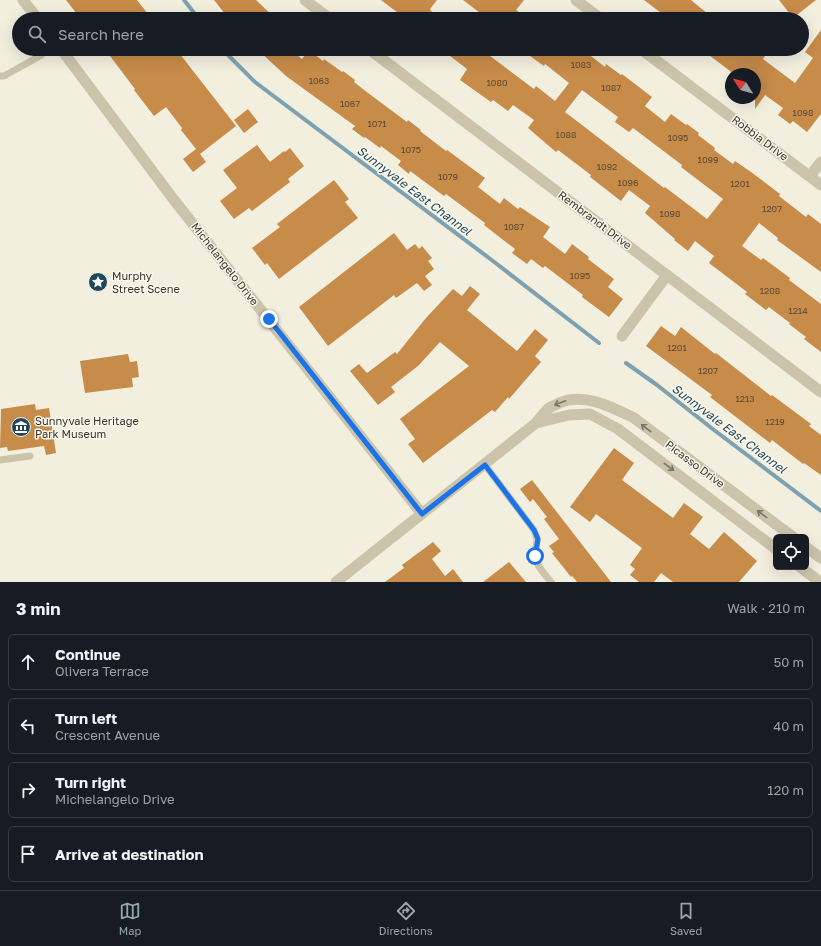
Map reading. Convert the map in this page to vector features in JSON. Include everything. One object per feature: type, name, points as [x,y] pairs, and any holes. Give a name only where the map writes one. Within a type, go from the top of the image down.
[{"type":"street","points":[[23,0],[32,12]]},
{"type":"street","points":[[305,0],[321,12]]},
{"type":"street","points":[[576,0],[592,12]]},
{"type":"street","name":"Michelangelo Drive","points":[[66,56],[174,200],[422,514]]},
{"type":"street","name":"Rembrandt Drive","points":[[378,56],[821,392]]},
{"type":"street","name":"Robbia Drive","points":[[650,56],[821,184]]},
{"type":"street","points":[[810,176],[821,162]]},
{"type":"street","points":[[622,336],[667,275]]},
{"type":"street","name":"Picasso Drive","points":[[336,582],[485,465],[536,423],[549,408],[565,401],[591,401],[615,408],[634,418],[789,534]]},
{"type":"street","name":"Picasso Drive","points":[[536,423],[569,415],[590,414],[618,429],[773,547]]},
{"type":"street","points":[[809,549],[821,558]]},
{"type":"street","points":[[804,570],[820,582]]},
{"type":"lane","points":[[0,76],[4,76],[40,56]]},
{"type":"lane","points":[[0,460],[30,456]]},
{"type":"lane","points":[[485,465],[534,530],[538,539],[535,556],[541,570],[551,582]]},
{"type":"building","points":[[66,0],[137,0],[146,12],[75,12]]},
{"type":"building","points":[[214,0],[256,0],[269,12],[223,12]]},
{"type":"building","points":[[381,0],[437,0],[430,9],[432,12],[397,12]]},
{"type":"building","points":[[463,0],[524,0],[516,10],[519,12],[479,12]]},
{"type":"building","points":[[644,0],[691,0],[706,12],[660,12]]},
{"type":"building","points":[[779,0],[816,0],[801,12],[788,12]]},
{"type":"building","points":[[821,30],[821,114],[807,132],[793,121],[790,124],[778,115],[783,108],[765,95],[761,101],[761,68],[726,68],[710,56],[765,56],[763,59],[795,83],[813,58],[809,55],[809,46]]},
{"type":"building","points":[[110,56],[181,56],[236,126],[200,154],[206,162],[193,172],[183,159],[196,149],[181,130],[182,128],[166,107],[154,116],[134,90],[135,89]]},
{"type":"building","points":[[265,56],[298,56],[302,59],[304,56],[317,56],[323,61],[324,59],[342,72],[343,71],[368,93],[407,122],[408,120],[446,151],[447,150],[485,178],[478,187],[500,204],[504,198],[518,209],[520,207],[550,227],[543,237],[565,254],[572,244],[589,257],[588,259],[614,279],[608,287],[623,299],[609,317],[545,266],[543,268],[531,259],[527,264],[512,253],[515,249],[484,225],[485,223],[446,194],[444,196],[410,171],[409,174],[398,165],[401,161],[381,146],[380,148],[365,137],[364,138],[352,129],[355,126],[286,76]]},
{"type":"building","points":[[450,56],[490,56],[534,89],[536,86],[555,101],[569,83],[545,64],[544,66],[530,56],[591,56],[605,67],[606,64],[621,75],[622,74],[652,97],[645,106],[665,122],[671,114],[686,125],[687,124],[715,148],[714,150],[733,164],[735,161],[751,172],[780,194],[779,196],[806,217],[808,214],[821,224],[821,272],[777,240],[778,238],[759,223],[742,246],[761,260],[763,258],[821,304],[821,352],[804,339],[806,337],[789,324],[790,323],[769,307],[766,310],[745,294],[747,292],[709,263],[714,256],[695,241],[688,251],[674,240],[675,239],[645,213],[650,206],[629,190],[621,201],[590,177],[591,175],[558,150],[556,152],[528,128],[534,120],[513,105],[508,111],[493,100],[491,102],[460,80],[467,69]],"holes":[[[582,90],[618,117],[615,122],[629,132],[633,128],[682,165],[681,167],[723,199],[707,219],[565,112]]]},
{"type":"building","points":[[248,109],[258,122],[244,133],[234,120]]},
{"type":"building","points":[[257,145],[270,162],[290,148],[304,166],[288,179],[290,182],[252,211],[249,208],[234,219],[220,201],[237,188],[223,170]]},
{"type":"building","points":[[334,180],[349,199],[345,202],[358,218],[279,279],[267,263],[265,265],[252,248],[280,227],[277,224]]},
{"type":"building","points":[[394,233],[407,250],[415,244],[419,249],[422,246],[432,258],[428,261],[434,269],[425,276],[432,285],[424,291],[417,283],[396,298],[394,295],[328,346],[299,307]]},
{"type":"building","points":[[470,286],[480,294],[467,310],[517,351],[535,329],[548,340],[535,356],[541,362],[509,399],[508,397],[495,412],[492,410],[423,463],[408,444],[415,439],[400,419],[469,366],[440,342],[418,366],[391,387],[395,392],[378,405],[350,371],[359,364],[367,373],[395,352],[397,354],[426,318],[453,289],[462,296]]},
{"type":"building","points":[[661,326],[675,336],[681,327],[771,396],[772,395],[811,424],[809,426],[821,435],[821,475],[804,463],[803,464],[772,440],[770,443],[710,397],[712,395],[646,346]]},
{"type":"building","points":[[128,354],[130,362],[137,361],[139,377],[132,378],[133,387],[85,393],[80,361]]},
{"type":"building","points":[[35,404],[36,410],[49,408],[56,453],[46,455],[44,446],[8,451],[7,447],[0,448],[1,409]]},
{"type":"building","points":[[614,448],[634,463],[622,480],[673,518],[684,503],[703,517],[690,534],[709,549],[724,532],[757,561],[739,582],[673,582],[661,573],[654,582],[639,582],[630,575],[635,569],[630,565],[642,548],[596,514],[590,522],[570,507]]},
{"type":"building","points":[[532,480],[611,582],[577,582],[572,576],[571,577],[552,553],[554,552],[549,546],[559,539],[544,519],[547,517],[533,499],[530,502],[520,489]]},
{"type":"building","points":[[433,542],[441,551],[432,559],[445,576],[453,569],[463,582],[385,582],[404,568],[402,565]]},
{"type":"building","points":[[509,562],[526,582],[483,582]]},
{"type":"waterway","name":"Sunnyvale East Channel","points":[[184,0],[193,12]]},
{"type":"waterway","name":"Sunnyvale East Channel","points":[[229,56],[255,82],[493,261],[599,343]]},
{"type":"waterway","name":"Sunnyvale East Channel","points":[[626,363],[657,385],[821,511]]},
{"type":"place","name":"Murphy Street Scene","points":[[98,282]]},
{"type":"place","name":"Sunnyvale Heritage Park Museum","points":[[21,427]]},
{"type":"route","points":[[269,319],[422,514],[485,465],[534,530],[538,539],[535,556]]}]
